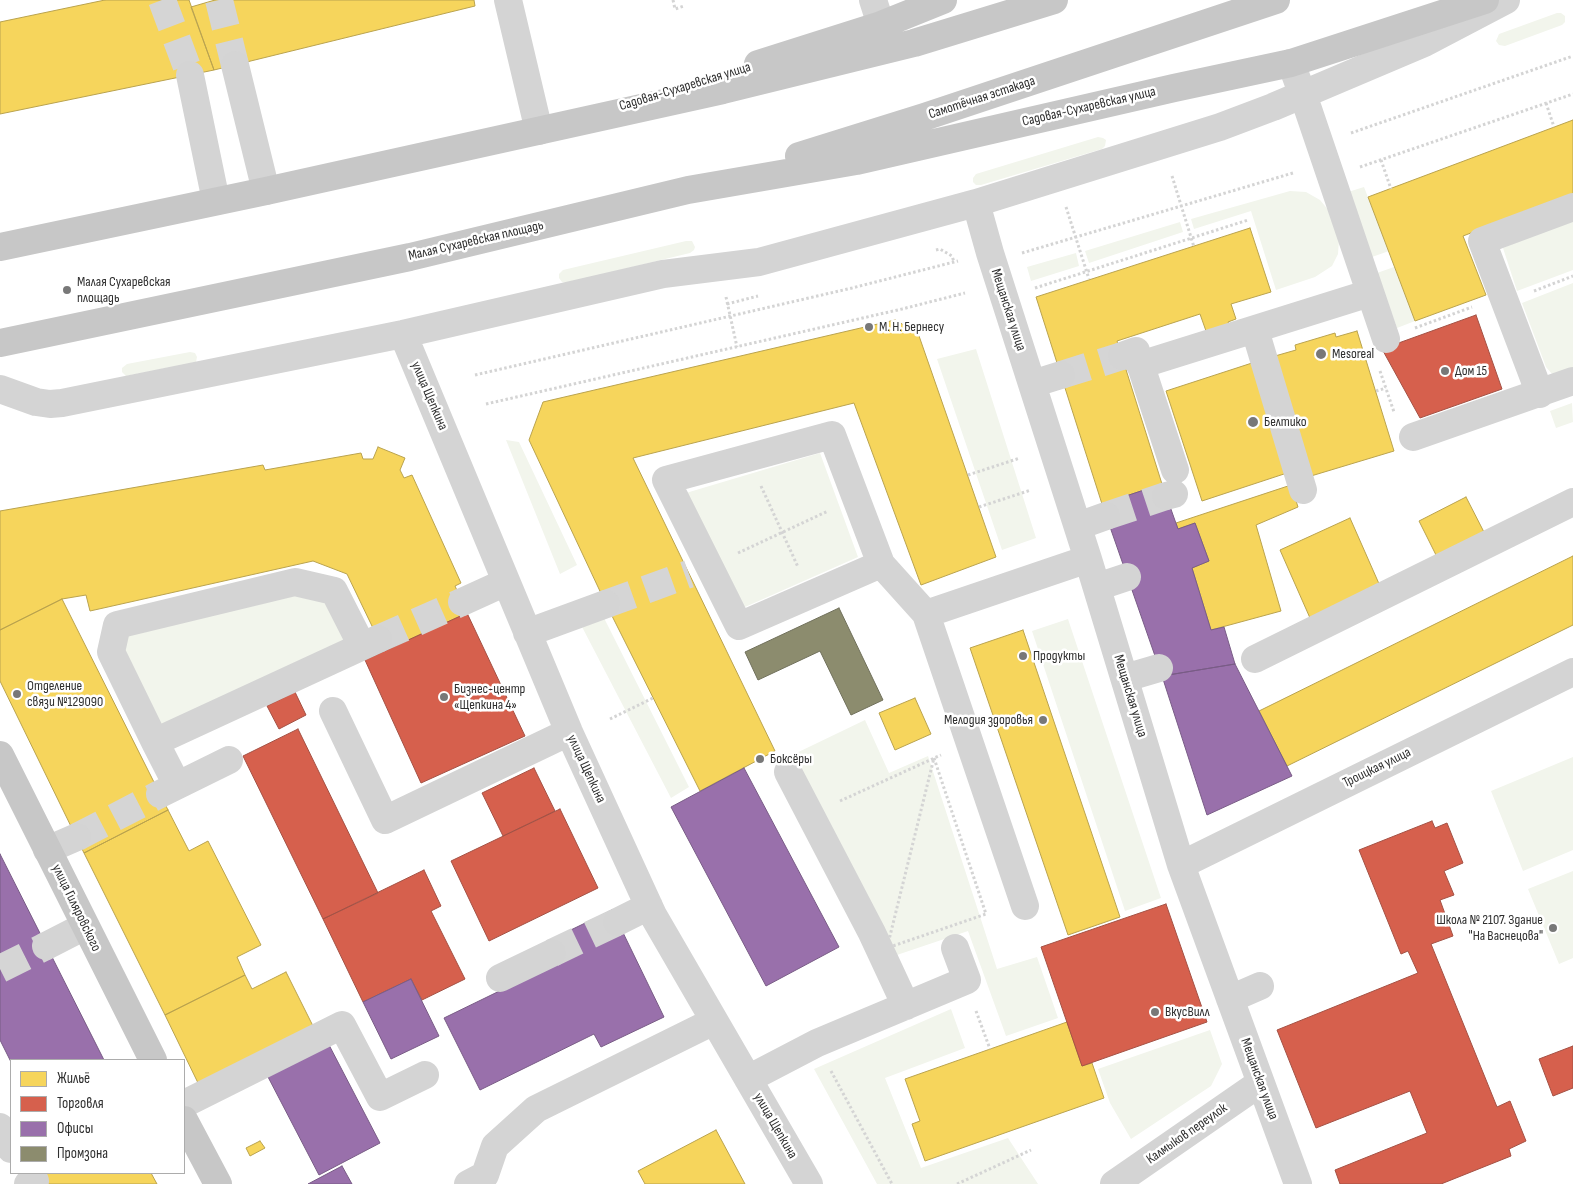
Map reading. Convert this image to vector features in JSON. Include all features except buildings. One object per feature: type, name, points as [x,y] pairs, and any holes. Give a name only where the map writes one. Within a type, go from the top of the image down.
[{"type":"main road","name":"Садовая-Сухаревская улица","points":[[539,132],[877,13],[943,0]]},
{"type":"main road","points":[[0,247],[539,132],[723,90],[914,43],[1054,0]]},
{"type":"main road","name":"Самотёчная эстакада","points":[[688,190],[924,117],[1276,0]]},
{"type":"main road","name":"Садовая-Сухаревская улица","points":[[688,190],[856,161],[1290,63],[1485,0]]},
{"type":"main road","name":"Малая Сухаревская площадь","points":[[0,343],[410,257],[688,190]]},
{"type":"main road","name":"улица Гиляровского","points":[[2,767],[47,850],[152,1059]]},
{"type":"main road","points":[[185,1122],[218,1184]]},
{"type":"street","points":[[508,0],[539,132]]},
{"type":"street","points":[[0,389],[36,402],[56,404],[403,334],[663,274],[759,262],[976,203],[1220,127],[1303,95],[1424,44],[1506,0]]},
{"type":"street","points":[[1290,63],[1303,95],[1386,339]]},
{"type":"street","points":[[235,65],[266,190]]},
{"type":"street","points":[[190,76],[216,201]]},
{"type":"street","name":"Мещанская улица","points":[[976,203],[990,253],[1097,587],[1181,865],[1298,1184]]},
{"type":"street","points":[[1540,394],[1482,241],[1573,207]]},
{"type":"street","points":[[1172,487],[1131,361],[1254,330],[1370,294]]},
{"type":"street","points":[[1254,330],[1303,490]]},
{"type":"street","name":"улица Щепкина","points":[[403,334],[526,633],[649,906],[809,1184]]},
{"type":"street","points":[[1032,384],[1061,375]]},
{"type":"street","points":[[1413,437],[1573,381]]},
{"type":"street","points":[[881,564],[739,626],[698,570],[666,480],[832,435],[881,564],[926,614],[1025,906]]},
{"type":"street","points":[[1255,659],[1573,502]]},
{"type":"street","points":[[1078,526],[1106,516]]},
{"type":"street","points":[[926,614],[1088,559]]},
{"type":"street","points":[[1097,587],[1128,577]]},
{"type":"street","points":[[155,742],[370,642],[334,591],[295,582],[117,624],[112,652],[155,742],[169,790],[229,760]]},
{"type":"street","points":[[462,602],[506,582]]},
{"type":"street","points":[[526,633],[606,604]]},
{"type":"street","points":[[1125,678],[1159,668]]},
{"type":"street","name":"Троицкая улица","points":[[1181,865],[1573,672]]},
{"type":"street","points":[[333,711],[385,820],[569,732]]},
{"type":"street","points":[[788,772],[883,946],[906,1006]]},
{"type":"street","points":[[47,850],[77,837]]},
{"type":"street","points":[[617,922],[649,906]]},
{"type":"street","points":[[46,946],[84,926]]},
{"type":"street","points":[[748,1079],[817,1043],[967,980],[955,948]]},
{"type":"street","points":[[500,978],[552,953]]},
{"type":"street","points":[[1230,999],[1260,986]]},
{"type":"street","points":[[468,1184],[485,1175],[495,1146],[536,1109],[714,1021]]},
{"type":"street","points":[[185,1104],[342,1025],[380,1097],[425,1075]]},
{"type":"street","name":"Калмыков переулок","points":[[1114,1184],[1260,1083]]},
{"type":"street","points":[[0,1127],[10,1147]]},
{"type":"path","points":[[673,0],[675,9],[684,6]]},
{"type":"path","points":[[1346,135],[1573,56]]},
{"type":"path","points":[[1358,168],[1573,94]]},
{"type":"path","points":[[1546,103],[1554,127]]},
{"type":"path","points":[[1381,160],[1391,189]]},
{"type":"path","points":[[1014,255],[1293,173]]},
{"type":"path","points":[[1172,176],[1194,247]]},
{"type":"path","points":[[1066,206],[1090,280]]},
{"type":"path","points":[[1034,288],[1248,220]]},
{"type":"path","points":[[940,249],[952,256],[954,262]]},
{"type":"path","points":[[475,375],[852,288],[961,260]]},
{"type":"path","points":[[1413,437],[1400,430],[1372,345],[1573,276]]},
{"type":"path","points":[[724,290],[737,347]]},
{"type":"path","points":[[486,404],[902,309],[964,293]]},
{"type":"path","points":[[727,304],[761,296]]},
{"type":"path","points":[[1376,391],[1386,388]]},
{"type":"path","points":[[749,458],[810,595]]},
{"type":"path","points":[[968,475],[1020,458]]},
{"type":"path","points":[[979,507],[1031,490]]},
{"type":"path","points":[[698,570],[856,498]]},
{"type":"path","points":[[610,718],[653,698]]},
{"type":"path","points":[[838,802],[934,758]]},
{"type":"path","points":[[883,946],[986,914],[934,758]]},
{"type":"path","points":[[883,946],[934,758]]},
{"type":"path","points":[[817,1043],[892,1184]]},
{"type":"path","points":[[957,1184],[1031,1150]]},
{"type":"shaded area","points":[[1557,13],[1565,16],[1565,22],[1562,25],[1505,46],[1499,45],[1496,41],[1499,34]]},
{"type":"shaded area","points":[[1098,137],[1106,140],[1105,146],[1102,149],[981,185],[976,185],[973,182],[976,174]]},
{"type":"shaded area","points":[[1364,187],[1389,251],[1372,257],[1348,192]]},
{"type":"shaded area","points":[[1290,191],[1306,192],[1320,200],[1330,212],[1339,240],[1338,254],[1332,266],[1315,277],[1276,290],[1251,211],[1194,229],[1191,219]]},
{"type":"shaded area","points":[[1573,219],[1573,270],[1517,291],[1503,248]]},
{"type":"shaded area","points":[[1180,222],[1183,232],[1089,263],[1085,251]]},
{"type":"shaded area","points":[[692,241],[695,247],[690,253],[566,283],[562,282],[559,278],[559,274],[563,270]]},
{"type":"shaded area","points":[[1076,253],[1079,266],[1031,281],[1027,267]]},
{"type":"shaded area","points":[[1394,267],[1415,321],[1397,328],[1377,273]]},
{"type":"shaded area","points":[[1573,283],[1573,369],[1552,374],[1546,367],[1522,303]]},
{"type":"shaded area","points":[[976,349],[1036,538],[1002,550],[937,359]]},
{"type":"shaded area","points":[[190,352],[195,353],[197,357],[196,362],[126,376],[122,372],[122,368],[127,364]]},
{"type":"shaded area","points":[[1572,403],[1573,422],[1556,428],[1550,411]]},
{"type":"shaded area","points":[[506,440],[519,442],[577,565],[560,574]]},
{"type":"shaded area","points":[[820,453],[858,557],[745,607],[686,493]]},
{"type":"shaded area","points":[[294,588],[330,597],[351,641],[158,731],[119,654],[126,631]]},
{"type":"shaded area","points":[[602,614],[689,787],[671,798],[580,623]]},
{"type":"shaded area","points":[[1068,619],[1161,898],[1125,911],[1032,631]]},
{"type":"shaded area","points":[[865,720],[889,773],[928,756],[997,969],[1037,957],[1058,1018],[1006,1036],[968,931],[888,958],[786,758]]},
{"type":"shaded area","points":[[1573,757],[1573,850],[1523,871],[1491,791]]},
{"type":"shaded area","name":"Школа № 2107. Здание \"На Васнецова\"","points":[[1573,871],[1573,958],[1559,964],[1528,889]]},
{"type":"shaded area","points":[[951,1009],[965,1048],[885,1078],[921,1168],[1008,1138],[1038,1184],[877,1184],[814,1069]]},
{"type":"shaded area","points":[[1210,1030],[1222,1064],[1211,1086],[1131,1139],[1110,1103],[1098,1069]]},
{"type":"tunnel","points":[[162,0],[190,75]]},
{"type":"tunnel","points":[[219,0],[235,65]]},
{"type":"tunnel","points":[[1061,375],[1122,356]]},
{"type":"tunnel","points":[[1106,516],[1166,496]]},
{"type":"tunnel","points":[[606,604],[689,574]]},
{"type":"tunnel","points":[[378,639],[462,602]]},
{"type":"tunnel","points":[[77,837],[160,794]]},
{"type":"tunnel","points":[[552,953],[617,922]]},
{"type":"tunnel","points":[[0,969],[46,946]]},
{"type":"place","name":"Малая Сухаревская площадь","points":[[67,290]]},
{"type":"place","name":"М. Н. Бернесу","points":[[869,327]]},
{"type":"place","name":"Mesoreal","points":[[1321,354]]},
{"type":"place","name":"Дом 15","points":[[1445,371]]},
{"type":"place","name":"Белтико","points":[[1253,422]]},
{"type":"place","name":"Продукты","points":[[1023,656]]},
{"type":"place","name":"Отделение связи №129090","points":[[17,694]]},
{"type":"place","name":"Бизнес-центр «Щепкина 4»","points":[[444,697]]},
{"type":"place","name":"Мелодия здоровья","points":[[1043,720]]},
{"type":"place","name":"Боксёры","points":[[760,759]]},
{"type":"place","name":"Школа № 2107. Здание \"На Васнецова\"","points":[[1553,928]]},
{"type":"place","name":"ВкусВилл","points":[[1155,1012]]}]
